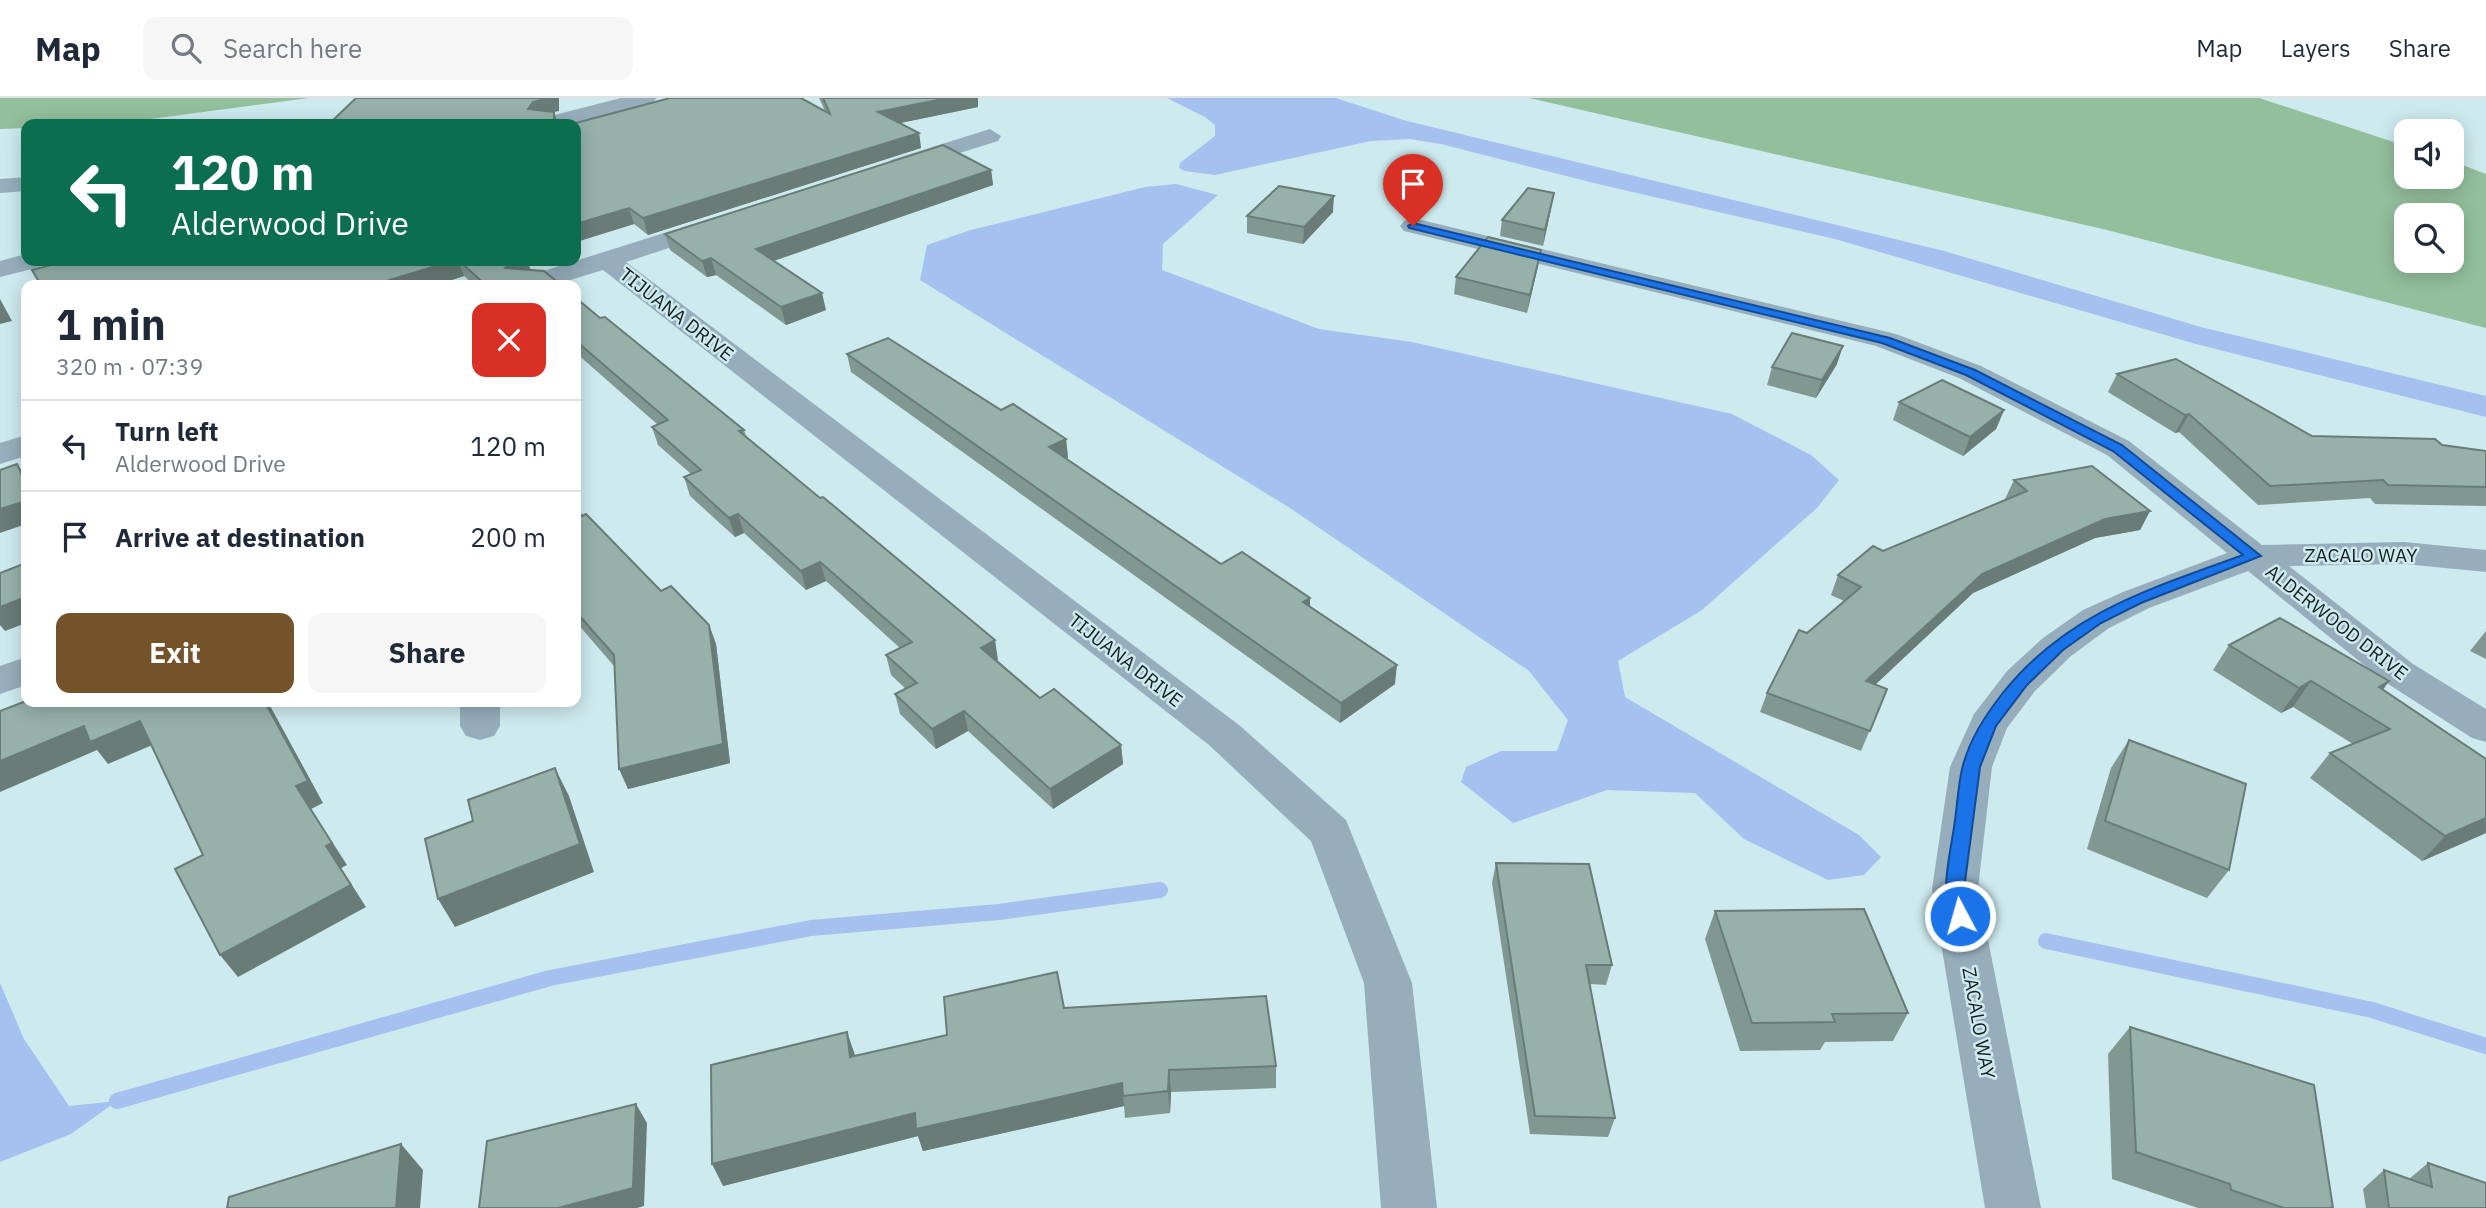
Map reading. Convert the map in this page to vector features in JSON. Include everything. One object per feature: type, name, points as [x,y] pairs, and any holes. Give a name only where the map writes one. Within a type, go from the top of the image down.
[{"type":"street","points":[[566,119],[646,98]]},
{"type":"street","points":[[871,174],[990,136]]},
{"type":"street","points":[[0,187],[21,185]]},
{"type":"street","points":[[544,280],[739,217]]},
{"type":"street","name":"ALDERWOOD DRIVE","points":[[1413,226],[1886,341],[1970,372],[2118,448],[2399,673],[2486,728]]},
{"type":"street","name":"TIJUANA DRIVE","points":[[607,260],[1224,735],[1329,832],[1388,983],[1409,1208]]},
{"type":"street","points":[[0,269],[21,264]]},
{"type":"street","points":[[0,454],[21,447]]},
{"type":"street","name":"ZACALO WAY","points":[[2013,1208],[1955,889],[1971,767],[1988,724],[2021,681],[2057,647],[2096,619],[2136,600],[2254,556],[2404,553],[2486,561]]},
{"type":"street","points":[[0,681],[21,672]]},
{"type":"green space","points":[[0,98],[309,98],[151,119],[21,119],[21,128],[0,129]]},
{"type":"green space","points":[[1529,98],[2259,98],[2394,142],[2394,189],[2464,189],[2464,166],[2486,174],[2486,328],[2107,230]]},
{"type":"water","points":[[1167,98],[1336,98],[1403,120],[1944,251],[2201,327],[2486,396],[2486,417],[2196,344],[1835,239],[1441,144],[1410,139],[1371,141],[1215,175],[1185,171],[1179,168],[1180,163],[1215,136],[1215,125]]},
{"type":"water","points":[[1176,184],[1218,195],[1163,244],[1162,270],[1319,329],[1412,342],[1732,414],[1811,455],[1839,480],[1817,508],[1702,610],[1618,661],[1625,697],[1859,835],[1881,857],[1864,875],[1828,880],[1744,839],[1695,793],[1607,790],[1513,823],[1461,782],[1466,767],[1501,751],[1557,751],[1568,720],[1529,671],[1290,508],[920,280],[927,245],[971,230],[1145,187]]},
{"type":"water","points":[[0,983],[24,1039],[69,1106],[117,1101],[71,1134],[0,1162]]},
{"type":"building","points":[[356,98],[548,98],[533,102],[528,109],[554,112],[554,119],[334,119]]},
{"type":"building","points":[[670,98],[801,98],[830,114],[823,98],[948,98],[878,112],[919,133],[643,218],[629,208],[581,222],[581,122]]},
{"type":"building","points":[[943,145],[991,170],[756,249],[822,293],[781,307],[711,258],[702,261],[665,234]]},
{"type":"building","points":[[1279,186],[1334,196],[1304,227],[1247,216]]},
{"type":"building","points":[[1528,188],[1554,193],[1545,230],[1502,220]]},
{"type":"building","points":[[1488,237],[1541,250],[1530,295],[1456,277]]},
{"type":"building","points":[[47,266],[436,266],[390,280],[38,280],[32,270]]},
{"type":"building","points":[[465,266],[506,266],[505,268],[544,271],[555,280],[480,280]]},
{"type":"building","points":[[581,302],[600,318],[605,317],[744,430],[739,431],[995,640],[981,648],[1040,698],[1054,689],[1121,745],[1050,789],[964,711],[932,729],[895,694],[917,683],[886,655],[912,642],[820,562],[801,571],[738,514],[729,518],[684,477],[701,470],[652,427],[668,420],[581,345]]},
{"type":"building","points":[[1792,333],[1843,346],[1822,380],[1772,367]]},
{"type":"building","points":[[888,338],[1001,410],[1013,404],[1066,439],[1049,447],[1221,564],[1242,552],[1310,598],[1303,602],[1397,665],[1341,703],[847,354]]},
{"type":"building","points":[[2176,359],[2312,436],[2435,439],[2442,445],[2486,451],[2486,487],[2388,485],[2383,480],[2270,486],[2189,414],[2185,415],[2117,374]]},
{"type":"building","points":[[1942,380],[2004,410],[1970,437],[1899,402]]},
{"type":"building","points":[[17,464],[21,473],[21,503],[0,509],[0,470]]},
{"type":"building","points":[[2092,466],[2150,511],[2105,519],[1982,574],[1866,681],[1887,689],[1870,731],[1767,693],[1799,630],[1807,633],[1861,587],[1838,575],[1873,546],[1883,551],[2027,491],[2014,480]]},
{"type":"building","points":[[586,514],[661,591],[671,586],[709,625],[723,744],[619,769],[614,655],[581,618],[581,515]]},
{"type":"building","points":[[21,565],[21,599],[0,607],[0,573]]},
{"type":"building","points":[[2280,618],[2389,681],[2379,687],[2486,759],[2486,818],[2445,836],[2330,753],[2390,729],[2311,681],[2299,688],[2229,645]]},
{"type":"building","points":[[21,703],[21,707],[268,707],[308,781],[296,786],[332,843],[326,846],[351,885],[220,955],[175,869],[203,855],[140,721],[90,742],[84,726],[0,761],[0,711]]},
{"type":"building","points":[[2129,740],[2246,784],[2229,870],[2105,821]]},
{"type":"building","points":[[555,768],[580,844],[438,899],[425,839],[473,821],[468,800]]},
{"type":"building","points":[[1496,863],[1589,864],[1612,965],[1586,965],[1615,1118],[1535,1116]]},
{"type":"building","points":[[1864,909],[1908,1013],[1832,1014],[1835,1022],[1752,1023],[1715,911]]},
{"type":"building","points":[[1057,972],[1064,1008],[1266,996],[1276,1066],[1169,1070],[1168,1091],[1123,1096],[1122,1083],[916,1129],[915,1113],[712,1164],[711,1065],[847,1032],[850,1057],[947,1035],[944,997]]},
{"type":"building","points":[[2130,1027],[2314,1085],[2333,1208],[2284,1208],[2231,1190],[2230,1184],[2136,1152]]},
{"type":"building","points":[[636,1104],[633,1188],[558,1208],[479,1208],[487,1141]]},
{"type":"building","points":[[401,1144],[396,1208],[227,1208],[229,1197]]},
{"type":"building","points":[[2428,1163],[2486,1183],[2486,1208],[2389,1208],[2384,1170],[2432,1187]]},
{"type":"waterway","points":[[117,1101],[550,978],[811,928],[999,912],[1160,890]]},
{"type":"waterway","points":[[2046,941],[2372,1010],[2486,1046]]},
{"type":"route","points":[[1413,226],[1886,341],[1970,372],[2118,448],[2254,556],[2136,600],[2096,619],[2057,647],[2021,681],[1988,724],[1971,767],[1955,889],[1960,916]]}]
